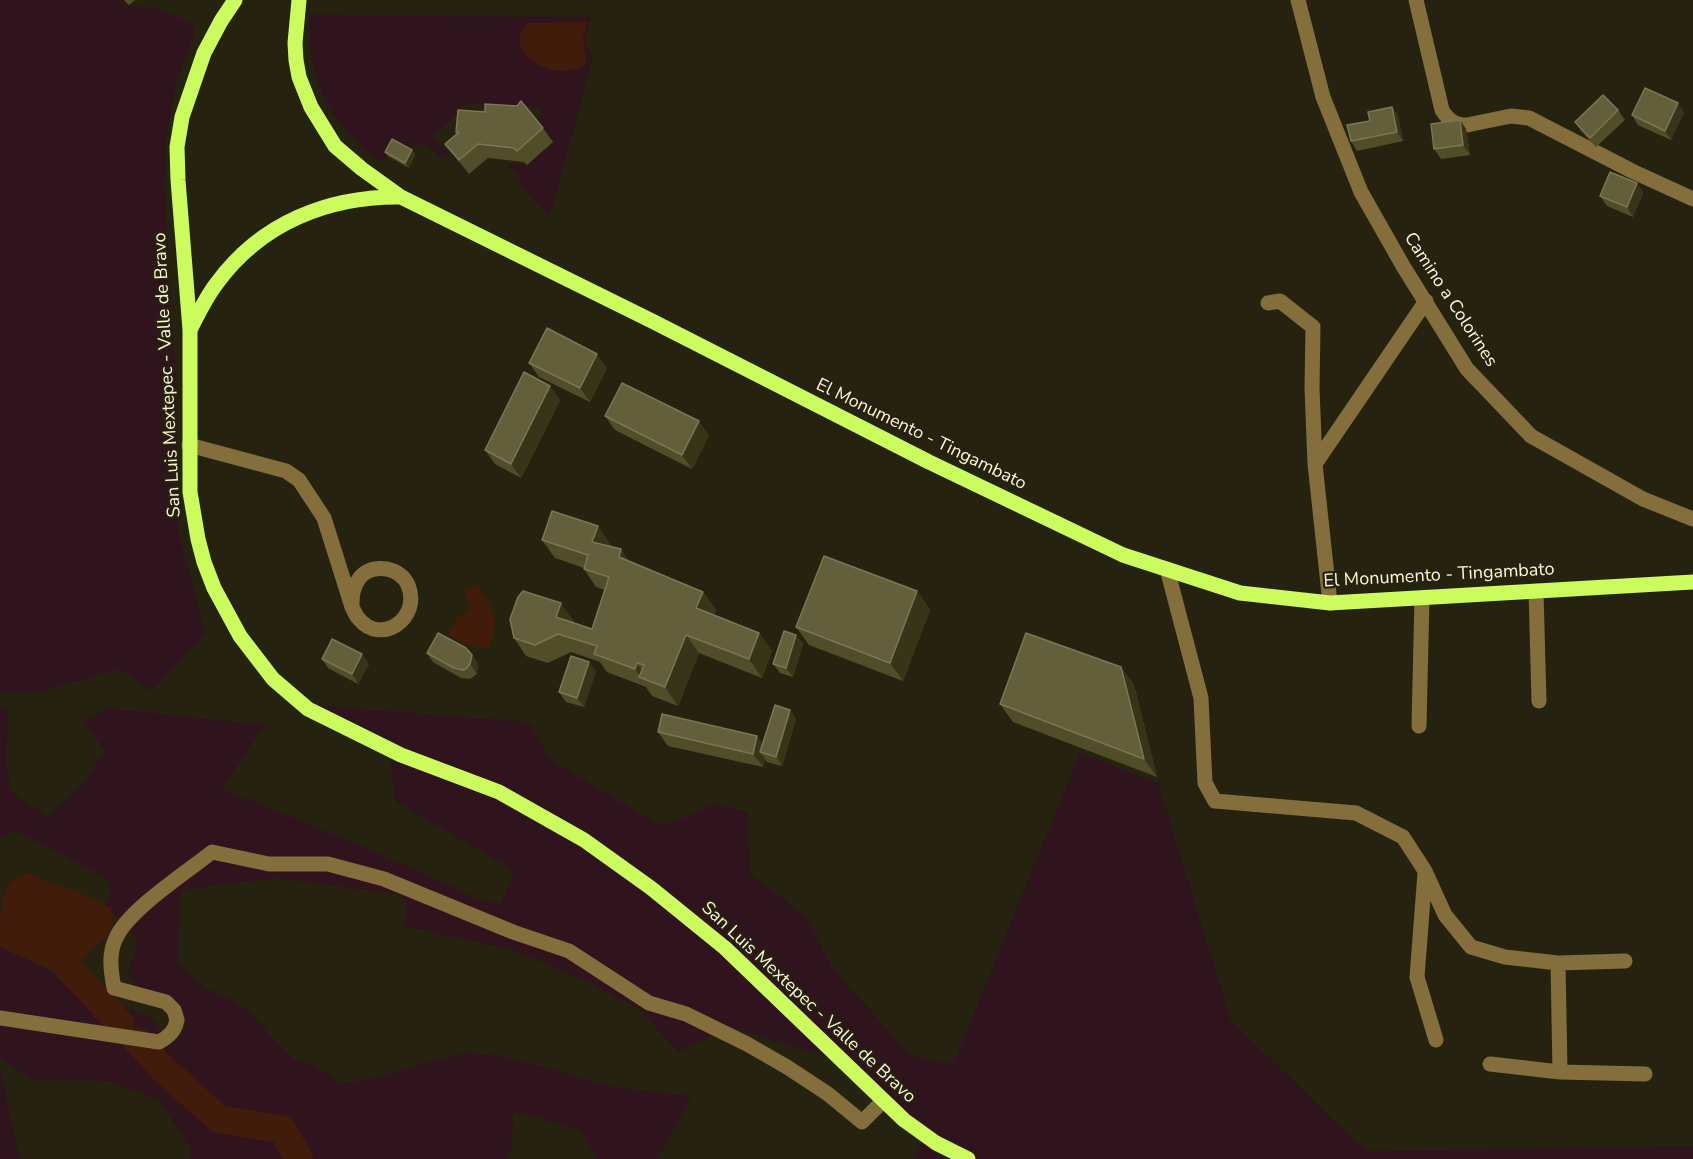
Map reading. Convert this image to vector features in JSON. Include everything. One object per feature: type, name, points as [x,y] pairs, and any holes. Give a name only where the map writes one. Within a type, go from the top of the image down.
[{"type":"main road","name":"San Luis Mextepec - Valle de Bravo","points":[[235,0],[204,53],[182,117],[177,147],[190,330],[189,492],[204,562],[214,588],[240,636],[273,679],[308,709],[401,755],[499,792],[584,840],[651,888],[725,948],[904,1120],[928,1137],[968,1159]]},
{"type":"main road","name":"El Monumento - Tingambato","points":[[299,0],[295,43],[296,60],[299,77],[310,107],[335,146],[401,197],[929,462],[1123,555],[1240,593],[1330,603],[1693,582]]},
{"type":"main road","points":[[190,330],[205,301],[228,268],[274,229],[312,210],[334,203],[379,196],[401,197]]},
{"type":"street","name":"Camino a Colorines","points":[[1298,0],[1323,97],[1347,161],[1381,229],[1467,369],[1531,436],[1643,499],[1693,519]]},
{"type":"street","points":[[1416,0],[1442,110],[1449,120],[1460,125],[1467,125],[1511,116],[1529,118],[1634,172],[1693,199]]},
{"type":"street","points":[[1268,303],[1280,301],[1313,327],[1312,388],[1315,464],[1330,603]]},
{"type":"street","points":[[1315,464],[1426,301]]},
{"type":"street","points":[[189,445],[286,471],[299,480],[324,518],[352,607],[359,620],[372,628],[388,629],[402,622],[411,609],[412,594],[406,580],[393,570],[380,568],[367,572],[357,580],[351,593],[352,607]]},
{"type":"street","points":[[1167,569],[1201,698],[1205,783],[1215,801],[1356,813],[1402,837],[1425,871],[1445,915],[1471,947],[1505,957],[1558,963],[1625,961]]},
{"type":"street","points":[[1536,591],[1539,701]]},
{"type":"street","points":[[1419,726],[1422,598]]},
{"type":"street","points":[[0,1018],[159,1042],[168,1037],[174,1031],[177,1020],[170,1005],[114,988],[110,964],[116,938],[135,912],[212,852],[268,864],[328,864],[384,879],[513,932],[569,951],[649,1003],[686,1014],[787,1067],[828,1094],[862,1122],[883,1101]]},
{"type":"street","points":[[1425,871],[1417,977],[1436,1040]]},
{"type":"street","points":[[1558,963],[1560,1072]]},
{"type":"street","points":[[1490,1064],[1560,1072],[1645,1074]]},
{"type":"shaded area","points":[[0,0],[122,0],[128,6],[157,8],[194,24],[195,32],[177,81],[167,131],[164,183],[175,366],[179,534],[205,634],[151,691],[120,669],[37,693],[0,693]]},
{"type":"shaded area","points":[[310,15],[592,17],[587,27],[586,38],[593,58],[550,216],[522,188],[512,168],[505,163],[526,165],[554,142],[536,121],[542,115],[540,107],[468,103],[432,137],[449,153],[444,159],[423,144],[402,148],[395,144],[388,156],[378,160],[346,131],[324,97],[312,59]]},
{"type":"shaded area","points":[[587,22],[583,38],[586,63],[575,70],[548,69],[526,55],[520,45],[521,34],[528,23]]},
{"type":"shaded area","points":[[477,585],[494,615],[495,631],[488,648],[466,644],[448,632],[458,617],[470,610],[464,590]]},
{"type":"shaded area","points":[[310,705],[529,722],[551,760],[663,827],[713,804],[747,812],[750,873],[808,919],[832,968],[909,1053],[933,1061],[954,1062],[1080,753],[1158,783],[1231,1021],[1366,1151],[1693,1146],[1693,1159],[914,1159],[924,1137],[849,1063],[729,1027],[678,1052],[640,1010],[592,984],[512,950],[404,926],[407,901],[394,894],[276,878],[181,890],[177,962],[205,987],[255,1016],[273,1039],[294,1059],[313,1065],[343,1083],[361,1081],[467,1052],[507,1057],[616,1087],[692,1096],[657,1159],[595,1159],[581,1131],[528,1115],[513,1113],[512,1148],[506,1159],[190,1159],[191,1149],[160,1101],[108,1081],[33,1079],[0,1059],[0,946],[137,1013],[153,1018],[161,1032],[173,1043],[184,1029],[185,1023],[181,1007],[175,1001],[160,993],[135,986],[128,975],[138,940],[118,917],[100,911],[110,897],[108,879],[16,831],[0,837],[0,708],[8,708],[6,764],[12,793],[48,817],[88,778],[105,751],[84,721],[108,708],[264,725],[222,789],[358,844],[477,898],[501,904],[515,871],[395,801],[389,743]]},
{"type":"shaded area","points":[[29,873],[111,908],[111,929],[83,958],[70,963],[53,962],[37,951],[0,937],[0,916],[7,888],[19,876]]},
{"type":"shaded area","points":[[0,1070],[20,1159],[0,1159]]},
{"type":"building","points":[[1645,88],[1678,103],[1665,131],[1632,115]]},
{"type":"building","points":[[1603,95],[1618,110],[1590,138],[1575,122]]},
{"type":"building","points":[[521,101],[543,128],[517,151],[514,148],[478,144],[459,160],[445,144],[459,132],[456,132],[458,110],[485,112],[485,104],[517,106]]},
{"type":"building","points":[[1392,107],[1397,132],[1351,141],[1347,125],[1370,121],[1368,112]]},
{"type":"building","points":[[1460,120],[1463,145],[1434,149],[1431,124]]},
{"type":"building","points":[[392,139],[412,150],[405,163],[385,152]]},
{"type":"building","points":[[1610,172],[1637,183],[1627,207],[1600,196]]},
{"type":"building","points":[[547,328],[597,354],[580,388],[529,363]]},
{"type":"building","points":[[524,372],[550,386],[511,464],[485,450]]},
{"type":"building","points":[[622,383],[699,421],[682,455],[605,416]]},
{"type":"building","points":[[552,511],[598,526],[592,542],[621,549],[619,557],[703,592],[696,608],[759,633],[749,659],[686,635],[665,687],[639,677],[644,665],[637,663],[635,669],[594,654],[597,646],[558,634],[535,645],[514,638],[510,619],[518,597],[523,591],[561,603],[556,617],[592,629],[609,577],[584,569],[588,555],[542,540]]},
{"type":"building","points":[[824,556],[917,591],[890,663],[796,627]]},
{"type":"building","points":[[784,631],[796,635],[786,668],[773,664]]},
{"type":"building","points":[[438,633],[466,648],[472,655],[467,668],[463,670],[454,668],[427,653]]},
{"type":"building","points":[[1026,633],[1121,667],[1144,759],[1000,704]]},
{"type":"building","points":[[332,639],[362,654],[352,674],[322,659]]},
{"type":"building","points":[[571,656],[589,662],[577,698],[559,692]]},
{"type":"building","points":[[775,705],[790,710],[776,757],[760,752]]},
{"type":"building","points":[[662,714],[757,736],[753,754],[658,732]]},
{"type":"waterway","points":[[0,932],[59,958],[120,1023]]},
{"type":"waterway","points":[[137,1041],[164,1070],[219,1119],[282,1129],[299,1159]]}]
